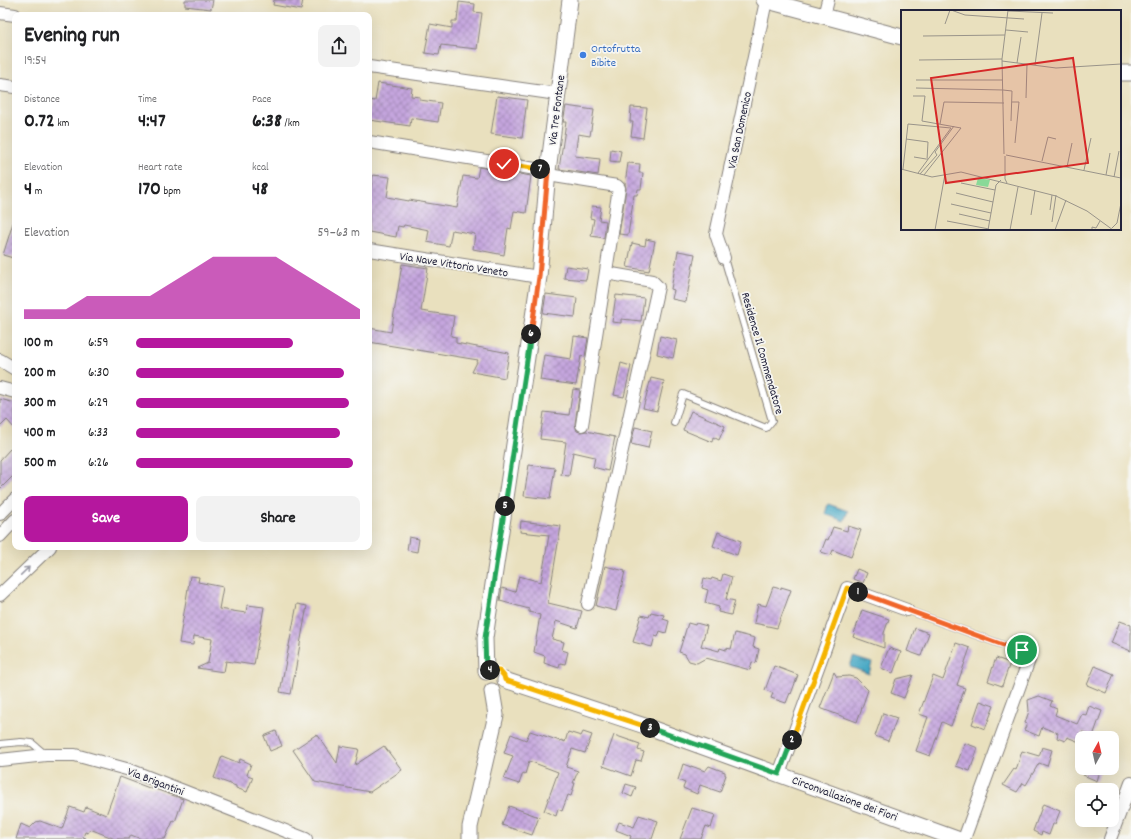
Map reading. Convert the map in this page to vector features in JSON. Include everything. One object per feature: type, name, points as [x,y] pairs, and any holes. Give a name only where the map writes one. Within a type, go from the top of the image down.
[{"type":"street","name":"Via Tre Fontane","points":[[486,672],[485,638],[539,277],[548,173],[570,0]]},
{"type":"street","name":"Via San Domenico","points":[[724,258],[716,234],[765,0],[901,37]]},
{"type":"street","points":[[824,16],[828,0]]},
{"type":"street","points":[[0,13],[12,15]]},
{"type":"street","points":[[372,67],[557,94]]},
{"type":"street","points":[[1121,72],[1131,73]]},
{"type":"street","points":[[0,85],[12,87]]},
{"type":"street","points":[[372,143],[548,173],[617,186],[619,188],[582,425]]},
{"type":"street","name":"Via Nave Vittorio Veneto","points":[[372,250],[539,277]]},
{"type":"street","points":[[588,604],[658,287],[652,281],[606,273]]},
{"type":"street","points":[[0,360],[12,367]]},
{"type":"street","points":[[0,388],[12,391]]},
{"type":"street","points":[[0,514],[12,502]]},
{"type":"street","points":[[0,536],[12,523]]},
{"type":"street","points":[[0,595],[47,550]]},
{"type":"street","points":[[779,774],[847,588],[907,610]]},
{"type":"street","points":[[964,839],[1029,660]]},
{"type":"street","points":[[490,670],[499,670],[504,676],[505,680],[503,687],[500,690],[492,691],[487,689],[483,682],[483,678],[486,672],[490,670]]},
{"type":"street","name":"Circonvallazione dei Fiori","points":[[505,680],[648,727],[957,839]]},
{"type":"street","points":[[468,835],[496,715],[492,691]]},
{"type":"street","name":"Via Brigantini","points":[[2,762],[46,755],[75,755],[130,770],[306,839]]},
{"type":"street","points":[[1110,839],[1131,783]]},
{"type":"lane","name":"Residence Il Commendatore","points":[[674,423],[683,394],[766,428],[772,421],[724,258]]},
{"type":"lane","points":[[907,610],[1006,646],[1022,650],[1029,660]]},
{"type":"lane","points":[[0,744],[21,742],[32,743],[46,755]]},
{"type":"water","points":[[828,504],[848,511],[844,521],[825,514]]},
{"type":"water","points":[[853,657],[872,663],[869,674],[850,667]]},
{"type":"building","points":[[185,0],[213,0],[211,9],[185,6]]},
{"type":"building","points":[[274,0],[303,0],[301,10],[273,5]]},
{"type":"building","points":[[459,2],[475,4],[474,12],[482,13],[477,49],[441,45],[439,55],[425,53],[430,24],[452,28],[452,21],[457,21]]},
{"type":"building","points":[[378,83],[412,88],[411,96],[420,97],[420,100],[441,103],[438,122],[411,118],[410,126],[372,120],[372,100],[375,101]]},
{"type":"building","points":[[497,96],[527,100],[522,138],[491,134]]},
{"type":"building","points":[[566,106],[594,110],[590,136],[578,134],[575,156],[600,159],[598,175],[559,169],[566,122],[563,122]]},
{"type":"building","points":[[631,107],[647,108],[643,138],[631,136],[633,122],[630,122]]},
{"type":"building","points":[[611,149],[621,151],[619,162],[610,161]]},
{"type":"building","points":[[628,163],[640,164],[639,173],[643,173],[641,189],[638,189],[637,195],[634,195],[628,235],[619,234],[626,189],[625,184]]},
{"type":"building","points":[[479,167],[531,176],[526,213],[514,211],[511,229],[508,228],[504,255],[473,249],[475,234],[452,230],[449,246],[427,242],[429,230],[404,225],[403,227],[398,226],[396,237],[372,233],[373,175],[390,177],[387,197],[457,208],[463,176],[477,178]]},
{"type":"building","points":[[592,206],[601,207],[599,220],[606,221],[604,238],[591,236],[594,219],[590,218]]},
{"type":"building","points":[[12,226],[12,258],[3,255]]},
{"type":"building","points":[[646,239],[655,241],[649,271],[627,267],[632,243],[645,246]]},
{"type":"building","points":[[678,251],[695,254],[686,302],[672,299],[674,290],[671,289]]},
{"type":"building","points":[[402,264],[428,268],[421,311],[454,316],[451,336],[456,337],[456,343],[509,353],[505,378],[472,372],[478,360],[372,342],[372,329],[391,332]]},
{"type":"building","points":[[566,266],[588,269],[586,280],[564,278]]},
{"type":"building","points":[[546,294],[577,298],[575,317],[543,313]]},
{"type":"building","points":[[616,295],[644,298],[641,321],[621,319],[621,323],[612,322]]},
{"type":"building","points":[[574,336],[588,338],[585,357],[581,356],[576,385],[540,380],[544,355],[571,359]]},
{"type":"building","points":[[660,336],[677,340],[673,358],[657,354]]},
{"type":"building","points":[[621,363],[631,366],[624,397],[614,395]]},
{"type":"building","points":[[651,378],[664,381],[657,411],[643,408]]},
{"type":"building","points":[[573,389],[580,390],[575,424],[577,431],[586,431],[615,437],[608,471],[593,467],[595,457],[573,452],[569,476],[561,475],[566,442],[540,439],[544,412],[569,415]]},
{"type":"building","points":[[0,399],[12,402],[12,426],[7,420],[0,427]]},
{"type":"building","points":[[691,411],[725,426],[719,440],[713,437],[712,442],[683,430]]},
{"type":"building","points":[[635,427],[652,431],[648,448],[631,444]]},
{"type":"building","points":[[10,449],[12,451],[12,477],[0,489],[0,460]]},
{"type":"building","points":[[529,465],[555,468],[550,499],[524,496]]},
{"type":"building","points":[[521,521],[561,526],[548,603],[582,611],[577,628],[556,621],[552,639],[564,642],[562,650],[568,652],[565,664],[560,663],[559,668],[544,663],[545,656],[534,652],[540,615],[529,612],[529,609],[500,601],[502,588],[515,592],[519,576],[541,582],[549,535],[520,532]]},
{"type":"building","points":[[848,526],[861,530],[851,557],[833,550],[831,555],[821,552],[833,527],[847,531]]},
{"type":"building","points":[[718,532],[741,541],[737,555],[713,546]]},
{"type":"building","points":[[409,537],[419,539],[417,552],[407,550]]},
{"type":"building","points":[[605,566],[625,571],[616,611],[596,606]]},
{"type":"building","points":[[857,569],[867,573],[863,583],[853,579]]},
{"type":"building","points":[[723,574],[732,577],[726,599],[735,601],[731,615],[718,612],[719,607],[705,603],[708,590],[702,588],[704,578],[711,580],[712,578],[721,581]]},
{"type":"building","points":[[190,576],[199,577],[198,582],[223,587],[219,609],[246,613],[247,605],[264,607],[254,665],[226,661],[224,672],[197,668],[208,663],[212,639],[194,636],[193,645],[179,643]]},
{"type":"building","points":[[773,587],[781,589],[781,587],[791,590],[777,628],[754,623],[758,604],[766,606]]},
{"type":"building","points":[[297,604],[307,606],[291,694],[280,692]]},
{"type":"building","points":[[862,610],[889,619],[884,633],[884,648],[853,637]]},
{"type":"building","points":[[651,612],[664,615],[663,619],[669,621],[666,633],[660,631],[658,637],[655,636],[652,647],[633,642],[641,615],[649,617]]},
{"type":"building","points":[[1120,621],[1131,625],[1131,651],[1111,643]]},
{"type":"building","points":[[688,623],[695,625],[696,623],[707,626],[701,646],[719,651],[720,648],[726,650],[726,648],[731,649],[735,633],[755,638],[753,647],[759,649],[756,663],[752,662],[750,670],[706,658],[697,663],[689,661],[685,654],[679,652]]},
{"type":"building","points":[[915,628],[929,633],[921,656],[907,651]]},
{"type":"building","points":[[956,643],[970,648],[957,685],[965,688],[951,726],[942,722],[930,756],[916,751],[928,717],[919,714],[933,676],[943,680]]},
{"type":"building","points":[[889,648],[901,652],[893,673],[881,668]]},
{"type":"building","points":[[996,658],[1010,663],[1002,686],[988,681]]},
{"type":"building","points":[[774,666],[798,675],[786,703],[771,698],[773,693],[765,690]]},
{"type":"building","points":[[1095,666],[1114,674],[1106,693],[1087,685]]},
{"type":"building","points":[[834,672],[837,677],[849,676],[856,678],[868,690],[857,722],[820,708]]},
{"type":"building","points":[[913,675],[904,698],[891,693],[896,679]]},
{"type":"building","points":[[1039,696],[1052,701],[1050,706],[1057,709],[1055,715],[1077,724],[1082,714],[1086,715],[1089,706],[1102,711],[1095,731],[1075,731],[1075,740],[1067,737],[1065,741],[1057,738],[1058,733],[1042,727],[1039,736],[1024,730],[1027,724],[1025,723],[1029,711],[1028,700]]},
{"type":"building","points":[[980,701],[994,706],[985,729],[972,724]]},
{"type":"building","points":[[883,713],[897,718],[888,741],[875,736]]},
{"type":"building","points":[[276,731],[282,746],[270,751],[264,736]]},
{"type":"building","points":[[530,731],[565,742],[568,732],[581,736],[583,732],[592,735],[585,753],[572,749],[566,767],[578,771],[573,783],[575,783],[571,796],[568,795],[562,811],[558,809],[556,816],[544,811],[558,772],[529,761],[525,774],[523,773],[519,784],[504,779],[513,756],[504,753],[511,734],[526,740]]},
{"type":"building","points":[[317,734],[337,763],[340,746],[359,749],[355,765],[384,746],[402,770],[370,792],[315,782],[293,750]]},
{"type":"building","points":[[614,735],[640,744],[638,750],[644,752],[641,761],[636,760],[631,776],[603,766]]},
{"type":"building","points":[[965,743],[978,748],[970,771],[956,766]]},
{"type":"building","points":[[1042,747],[1052,750],[1047,766],[1039,763],[1026,785],[1023,783],[1017,792],[1003,785],[1014,769],[1016,770],[1022,751],[1039,756]]},
{"type":"building","points":[[222,756],[239,763],[240,759],[251,764],[247,775],[253,777],[247,792],[236,788],[236,786],[214,778]]},
{"type":"building","points":[[683,764],[705,771],[709,766],[725,772],[726,775],[720,792],[700,785],[697,794],[683,788],[685,783],[678,780]]},
{"type":"building","points":[[1083,775],[1099,775],[1097,781]]},
{"type":"building","points":[[120,777],[183,799],[175,822],[173,821],[165,839],[141,839],[131,835],[129,839],[115,839],[90,829],[88,833],[85,832],[83,837],[86,838],[85,839],[16,839],[21,824],[30,828],[36,822],[40,821],[62,829],[70,807],[84,812],[86,807],[106,815]]},
{"type":"building","points":[[626,784],[636,787],[632,797],[623,793]]},
{"type":"building","points":[[1043,804],[1060,811],[1049,835],[1042,832],[1041,835],[1033,831]]},
{"type":"building","points":[[509,806],[539,817],[532,835],[502,825]]},
{"type":"building","points":[[692,808],[715,815],[711,828],[706,826],[701,839],[680,839]]},
{"type":"building","points":[[639,815],[658,821],[652,839],[630,839],[631,836],[616,830],[619,822],[634,827]]},
{"type":"place","name":"Ortofrutta Bibite","points":[[583,55]]},
{"type":"route","points":[[504,164],[548,171],[539,277],[485,638],[486,672],[490,670],[499,670],[504,676],[505,680],[648,727],[779,774],[847,588],[1006,646],[1022,650]]}]
